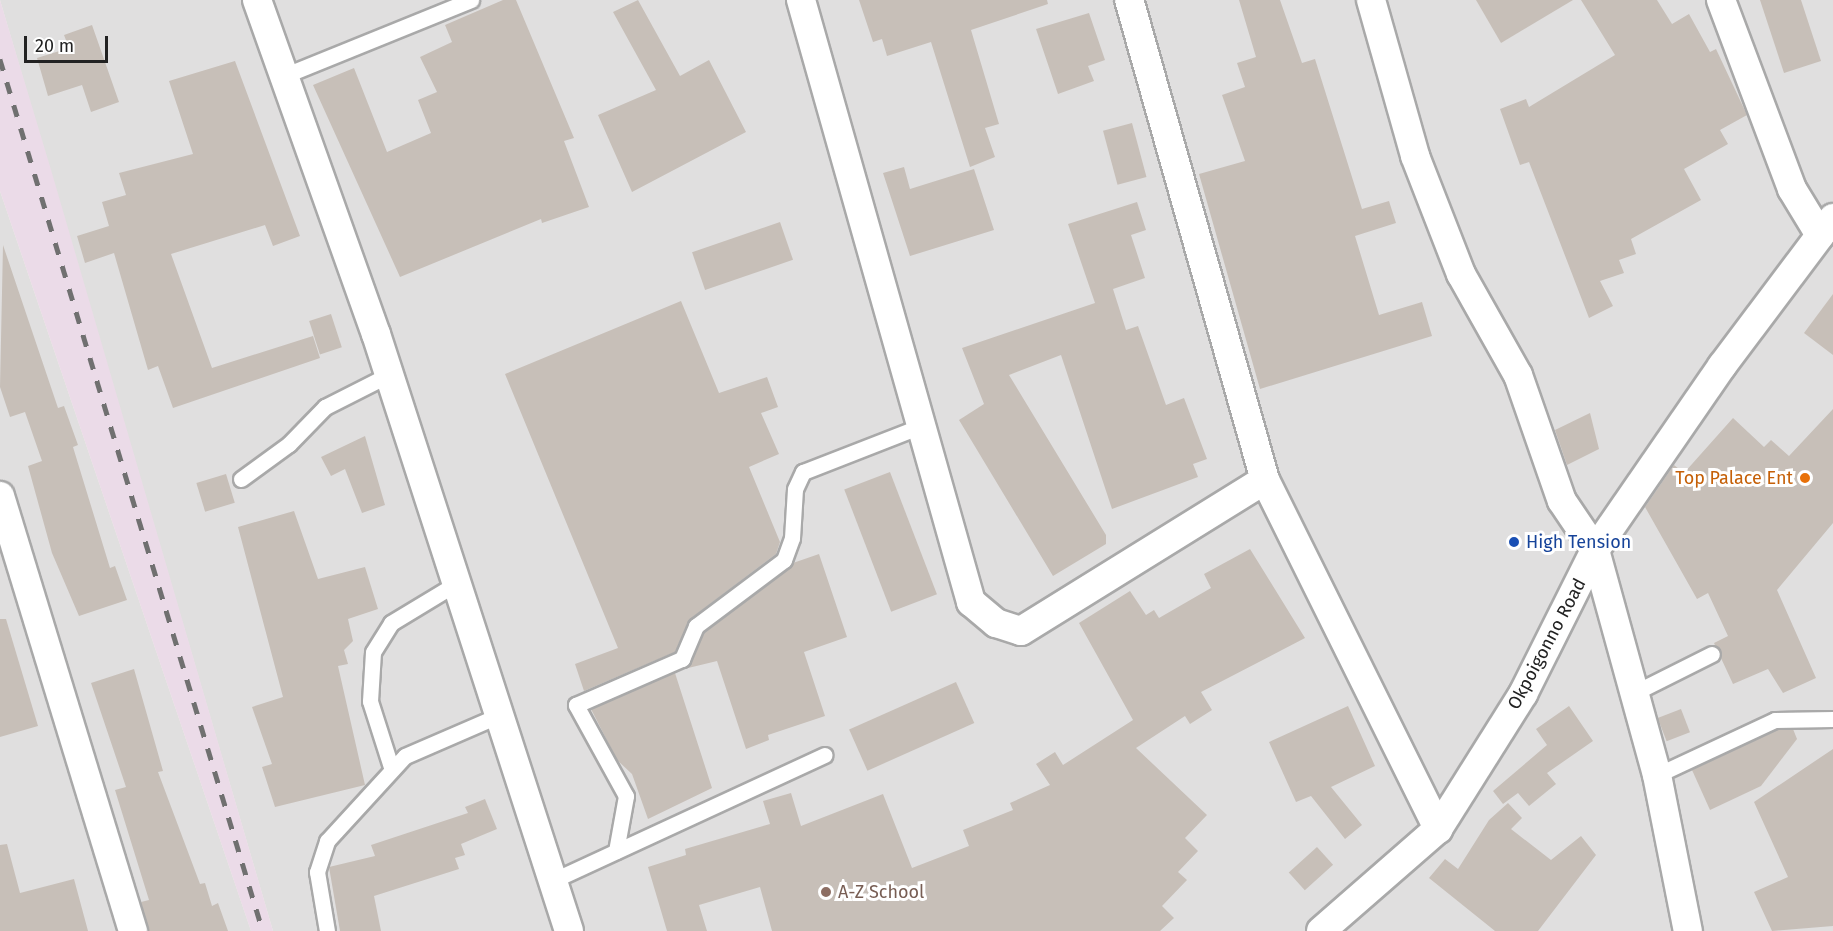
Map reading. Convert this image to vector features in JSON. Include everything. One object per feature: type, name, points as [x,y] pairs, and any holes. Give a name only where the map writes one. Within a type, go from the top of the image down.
[{"type":"street","points":[[257,0],[286,75],[390,375],[502,714],[568,931]]},
{"type":"street","points":[[801,0],[971,602],[996,623],[1021,631],[1265,480]]},
{"type":"street","points":[[1129,0],[1265,480],[1438,829]]},
{"type":"street","points":[[1371,0],[1416,156],[1461,274],[1518,375],[1562,501],[1595,550],[1657,775],[1688,931]]},
{"type":"street","points":[[1721,0],[1792,189],[1827,226]]},
{"type":"street","name":"Okpoigonno Road","points":[[1321,931],[1438,829],[1523,694],[1595,550],[1827,226]]},
{"type":"street","points":[[0,496],[133,931]]},
{"type":"lane","points":[[286,75],[471,0]]},
{"type":"lane","points":[[241,479],[289,444],[325,407],[390,375]]},
{"type":"lane","points":[[616,851],[626,796],[576,705],[682,659],[696,626],[784,560],[792,538],[795,489],[803,472],[921,426]]},
{"type":"lane","points":[[391,767],[370,701],[373,652],[391,623],[457,583]]},
{"type":"lane","points":[[1634,693],[1712,654]]},
{"type":"lane","points":[[327,931],[317,872],[327,841],[356,814],[391,767],[502,714]]},
{"type":"lane","points":[[1657,775],[1775,720],[1833,719]]},
{"type":"lane","points":[[554,880],[825,755]]},
{"type":"shaded area","points":[[0,0],[1833,0],[1833,931],[273,931]]},
{"type":"shaded area","points":[[0,0],[273,931],[251,931],[0,191]]},
{"type":"shaded area","points":[[0,191],[249,925],[251,931],[0,931]]},
{"type":"building","points":[[503,0],[516,0],[574,138],[564,141],[589,207],[542,223],[541,219],[400,277],[313,85],[354,68],[387,152],[431,133],[418,100],[437,92],[420,57],[452,42],[445,25]]},
{"type":"building","points":[[638,0],[680,76],[709,60],[746,132],[632,192],[598,115],[656,90],[613,12]]},
{"type":"building","points":[[859,0],[1047,0],[1048,4],[971,30],[999,124],[985,128],[995,157],[970,167],[931,42],[887,56],[882,39],[873,42]]},
{"type":"building","points":[[1239,0],[1280,0],[1302,63],[1315,59],[1362,209],[1389,201],[1396,223],[1355,236],[1379,315],[1422,302],[1432,336],[1260,389],[1199,174],[1245,161],[1222,95],[1245,87],[1237,63],[1256,57]]},
{"type":"building","points":[[1476,0],[1573,0],[1501,43]]},
{"type":"building","points":[[1581,0],[1657,0],[1672,24],[1689,14],[1710,52],[1716,49],[1747,115],[1720,130],[1728,144],[1684,169],[1701,200],[1631,239],[1636,254],[1619,260],[1624,273],[1600,281],[1613,306],[1589,318],[1529,162],[1520,165],[1500,109],[1526,99],[1529,107],[1615,55]]},
{"type":"building","points":[[1760,0],[1801,0],[1821,61],[1784,73]]},
{"type":"building","points":[[1089,13],[1105,60],[1088,66],[1094,81],[1058,94],[1036,29]]},
{"type":"building","points":[[92,25],[119,102],[91,112],[82,85],[48,96],[37,58],[69,48],[64,35]]},
{"type":"building","points":[[235,61],[300,236],[273,246],[265,225],[171,254],[212,368],[313,336],[320,358],[173,408],[158,366],[148,370],[114,253],[85,263],[77,236],[109,226],[102,202],[126,195],[119,173],[193,154],[169,81]]},
{"type":"building","points":[[1132,123],[1146,177],[1118,185],[1103,131]]},
{"type":"building","points":[[904,167],[910,189],[974,169],[994,230],[910,256],[883,173]]},
{"type":"building","points":[[1137,202],[1146,230],[1131,235],[1145,278],[1113,289],[1126,330],[1138,326],[1166,405],[1184,398],[1207,459],[1193,464],[1198,477],[1112,509],[1061,355],[1009,375],[1106,535],[1106,544],[1053,576],[959,420],[984,404],[962,348],[1095,303],[1068,224]]},
{"type":"building","points":[[780,222],[793,260],[705,290],[692,252]]},
{"type":"building","points":[[3,245],[58,408],[64,406],[78,445],[73,447],[110,568],[115,566],[127,600],[79,616],[52,553],[28,466],[42,461],[25,412],[10,417],[0,387]]},
{"type":"building","points":[[1833,294],[1833,355],[1804,333]]},
{"type":"building","points":[[681,301],[719,393],[767,377],[778,407],[761,413],[779,454],[749,467],[780,542],[776,554],[690,619],[675,652],[584,691],[575,664],[618,648],[505,374]]},
{"type":"building","points":[[331,314],[342,347],[320,354],[309,321]]},
{"type":"building","points":[[1833,409],[1833,523],[1777,590],[1816,678],[1783,693],[1768,669],[1733,684],[1714,643],[1728,636],[1708,593],[1697,599],[1645,507],[1674,465],[1684,473],[1733,418],[1764,447],[1771,440],[1789,456]]},
{"type":"building","points":[[1590,413],[1599,449],[1567,465],[1555,430]]},
{"type":"building","points":[[365,436],[385,505],[362,513],[345,469],[331,476],[321,457]]},
{"type":"building","points":[[890,472],[937,594],[891,612],[844,490]]},
{"type":"building","points":[[226,474],[235,503],[205,512],[196,483]]},
{"type":"building","points":[[294,511],[318,579],[365,567],[378,609],[348,619],[353,641],[344,650],[348,664],[338,666],[365,785],[275,807],[262,767],[272,764],[252,707],[283,697],[238,527]]},
{"type":"building","points":[[1250,549],[1305,638],[1201,692],[1212,710],[1190,724],[1185,716],[1136,748],[1207,815],[1185,838],[1198,851],[1178,872],[1187,880],[1162,906],[1174,918],[1160,931],[772,931],[760,887],[699,905],[707,931],[667,931],[648,867],[686,855],[685,849],[770,824],[763,801],[791,793],[801,826],[883,794],[912,868],[969,846],[963,830],[1013,810],[1010,803],[1050,785],[1036,764],[1055,752],[1063,765],[1133,720],[1079,623],[1130,591],[1146,615],[1154,610],[1159,618],[1211,588],[1204,574]]},
{"type":"building","points":[[819,554],[847,637],[804,652],[825,716],[768,735],[769,740],[746,749],[717,661],[684,669],[704,632],[793,563]]},
{"type":"building","points":[[0,619],[6,619],[38,726],[0,737]]},
{"type":"building","points":[[134,669],[163,771],[158,772],[200,884],[205,883],[212,906],[218,903],[228,931],[149,931],[141,902],[149,900],[115,790],[126,787],[91,683]]},
{"type":"building","points":[[675,673],[712,788],[648,819],[632,774],[617,760],[591,709]]},
{"type":"building","points":[[956,682],[974,723],[867,771],[849,730]]},
{"type":"building","points":[[1348,706],[1375,766],[1331,787],[1362,825],[1345,839],[1311,796],[1296,802],[1269,742]]},
{"type":"building","points":[[1569,706],[1593,741],[1547,773],[1556,784],[1529,806],[1518,793],[1503,804],[1493,791],[1547,745],[1536,729]]},
{"type":"building","points":[[1681,709],[1690,732],[1667,741],[1658,718]]},
{"type":"building","points":[[1793,729],[1797,739],[1761,786],[1710,810],[1692,770],[1777,730]]},
{"type":"building","points":[[1833,749],[1833,926],[1772,931],[1754,892],[1788,877],[1754,802]]},
{"type":"building","points":[[485,799],[497,829],[461,844],[465,855],[455,858],[459,869],[374,896],[381,931],[340,931],[329,867],[375,856],[371,845],[468,813],[465,807]]},
{"type":"building","points":[[1508,803],[1522,818],[1511,829],[1551,860],[1581,836],[1596,855],[1538,931],[1495,931],[1429,878],[1445,859],[1458,869],[1489,820]]},
{"type":"building","points":[[7,844],[20,893],[74,879],[88,931],[0,931],[0,845]]},
{"type":"building","points":[[1317,847],[1333,865],[1305,890],[1289,872]]},
{"type":"railway","points":[[0,59],[263,931]]},
{"type":"place","name":"Top Palace Ent","points":[[1805,478]]},
{"type":"place","name":"High Tension","points":[[1514,542]]},
{"type":"place","name":"A-Z School","points":[[826,892]]}]
